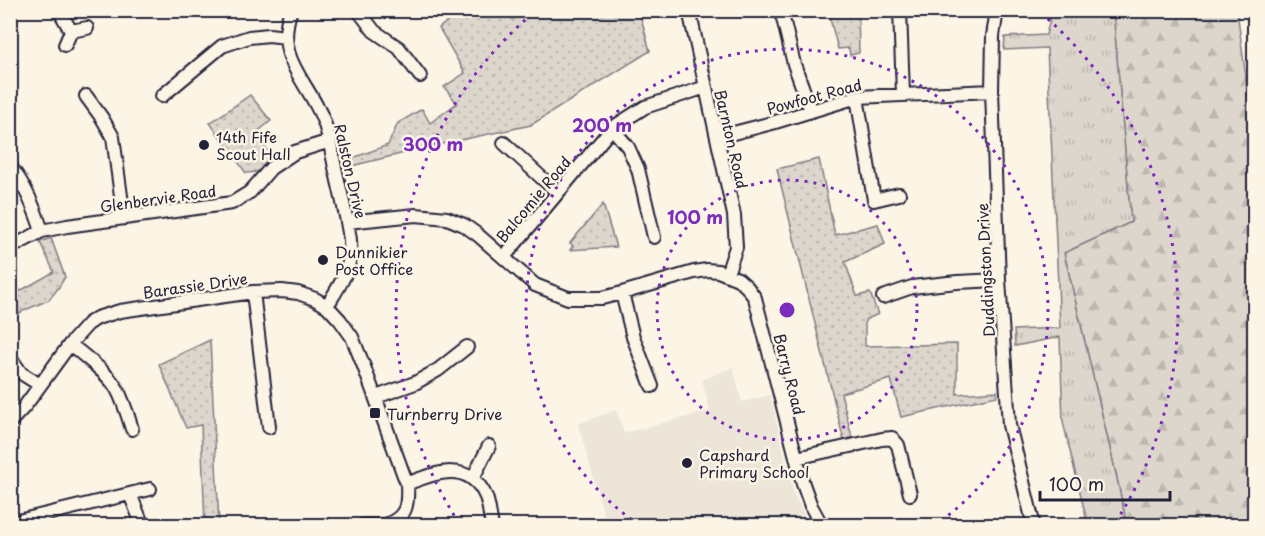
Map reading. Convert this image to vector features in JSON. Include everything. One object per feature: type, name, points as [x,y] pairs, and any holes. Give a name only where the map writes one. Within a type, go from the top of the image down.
[{"type":"street","points":[[59,10],[71,31]]},
{"type":"street","name":"Ralston Drive","points":[[291,10],[287,26],[287,48],[290,59],[325,123],[350,240],[347,270],[327,306]]},
{"type":"street","points":[[358,10],[374,31],[399,48],[420,76]]},
{"type":"street","name":"Barnton Road","points":[[689,10],[734,215],[736,247],[727,274]]},
{"type":"street","points":[[781,10],[794,64],[811,111]]},
{"type":"street","points":[[900,10],[903,94]]},
{"type":"street","name":"Duddingston Drive","points":[[997,10],[993,36],[992,91],[999,280],[1009,425],[1034,525]]},
{"type":"street","points":[[71,31],[87,28]]},
{"type":"street","points":[[65,45],[71,31]]},
{"type":"street","points":[[162,96],[222,45],[249,37],[269,35],[286,37]]},
{"type":"street","name":"Balcomie Road","points":[[504,257],[612,128],[645,107],[706,87]]},
{"type":"street","name":"Powfoot Road","points":[[718,137],[857,97],[992,91]]},
{"type":"street","points":[[86,96],[113,137],[124,218]]},
{"type":"street","points":[[857,97],[874,200],[899,194]]},
{"type":"street","points":[[612,128],[628,147],[638,169],[654,237]]},
{"type":"street","name":"Glenbervie Road","points":[[10,248],[42,231],[232,203],[250,192],[271,168],[287,157],[295,152],[330,141]]},
{"type":"street","points":[[504,143],[557,192]]},
{"type":"street","points":[[10,166],[21,180],[32,201],[42,231]]},
{"type":"street","points":[[347,222],[416,215],[447,218],[464,225],[478,235],[535,285],[568,298],[602,298],[707,270],[727,274]]},
{"type":"street","name":"Barry Road","points":[[727,274],[738,279],[754,298],[807,496],[822,525]]},
{"type":"street","points":[[883,297],[912,287],[999,280]]},
{"type":"street","points":[[253,292],[269,427]]},
{"type":"street","name":"Barassie Drive","points":[[10,422],[25,406],[70,344],[88,324],[97,318],[109,313],[253,292],[298,293],[327,306],[352,337],[376,397]]},
{"type":"street","points":[[622,293],[633,337],[652,386]]},
{"type":"street","points":[[70,344],[117,388],[132,429]]},
{"type":"street","points":[[362,525],[386,525],[405,511],[408,501],[407,484],[376,397],[415,383],[438,370],[467,347]]},
{"type":"street","points":[[10,357],[21,373],[40,385]]},
{"type":"street","points":[[796,458],[892,438],[898,445],[910,494]]},
{"type":"street","points":[[473,478],[489,446]]},
{"type":"street","points":[[407,484],[432,474],[454,472],[473,478],[486,497],[492,525]]},
{"type":"street","points":[[10,524],[150,489]]},
{"type":"street","points":[[130,494],[142,525]]},
{"type":"shaded area","name":"Capshard Primary School","points":[[733,367],[742,402],[770,395],[793,492],[809,525],[607,525],[578,424],[616,410],[624,433],[710,411],[702,380]]},
{"type":"green space","points":[[461,11],[505,11],[512,19],[530,15],[534,11],[639,11],[650,51],[531,125],[343,168],[342,162],[388,145],[398,123],[422,109],[430,123],[457,103],[444,87],[465,73],[439,28]]},
{"type":"green space","points":[[828,11],[858,11],[859,53],[850,55],[849,48],[838,49]]},
{"type":"green space","points":[[1052,11],[1113,11],[1131,222],[1064,253],[1127,525],[1088,525],[1063,422],[1060,337],[1015,346],[1014,330],[1060,328],[1047,48],[1004,50],[1005,37],[1046,35]]},
{"type":"green space","points":[[1113,11],[1237,11],[1254,138],[1254,525],[1127,525],[1064,253],[1131,222]]},
{"type":"green space","points":[[250,95],[271,121],[256,133],[273,159],[258,172],[246,173],[210,123]]},
{"type":"green space","points":[[819,159],[835,235],[878,224],[885,244],[845,262],[857,296],[870,293],[878,314],[865,320],[865,346],[957,344],[957,394],[997,391],[997,396],[901,417],[891,379],[841,393],[852,437],[844,441],[777,169]]},
{"type":"green space","points":[[603,204],[616,247],[570,250],[573,246],[570,243]]},
{"type":"green space","points":[[51,238],[65,277],[49,300],[11,319],[11,296],[54,272],[40,242]]},
{"type":"green space","points":[[210,340],[219,526],[205,525],[201,425],[186,428],[159,364]]},
{"type":"place","name":"14th Fife Scout Hall","points":[[204,145]]},
{"type":"place","name":"Dunnikier Post Office","points":[[323,260]]},
{"type":"place","name":"Turnberry Drive","points":[[375,413]]},
{"type":"place","name":"Capshard Primary School","points":[[687,463]]}]
